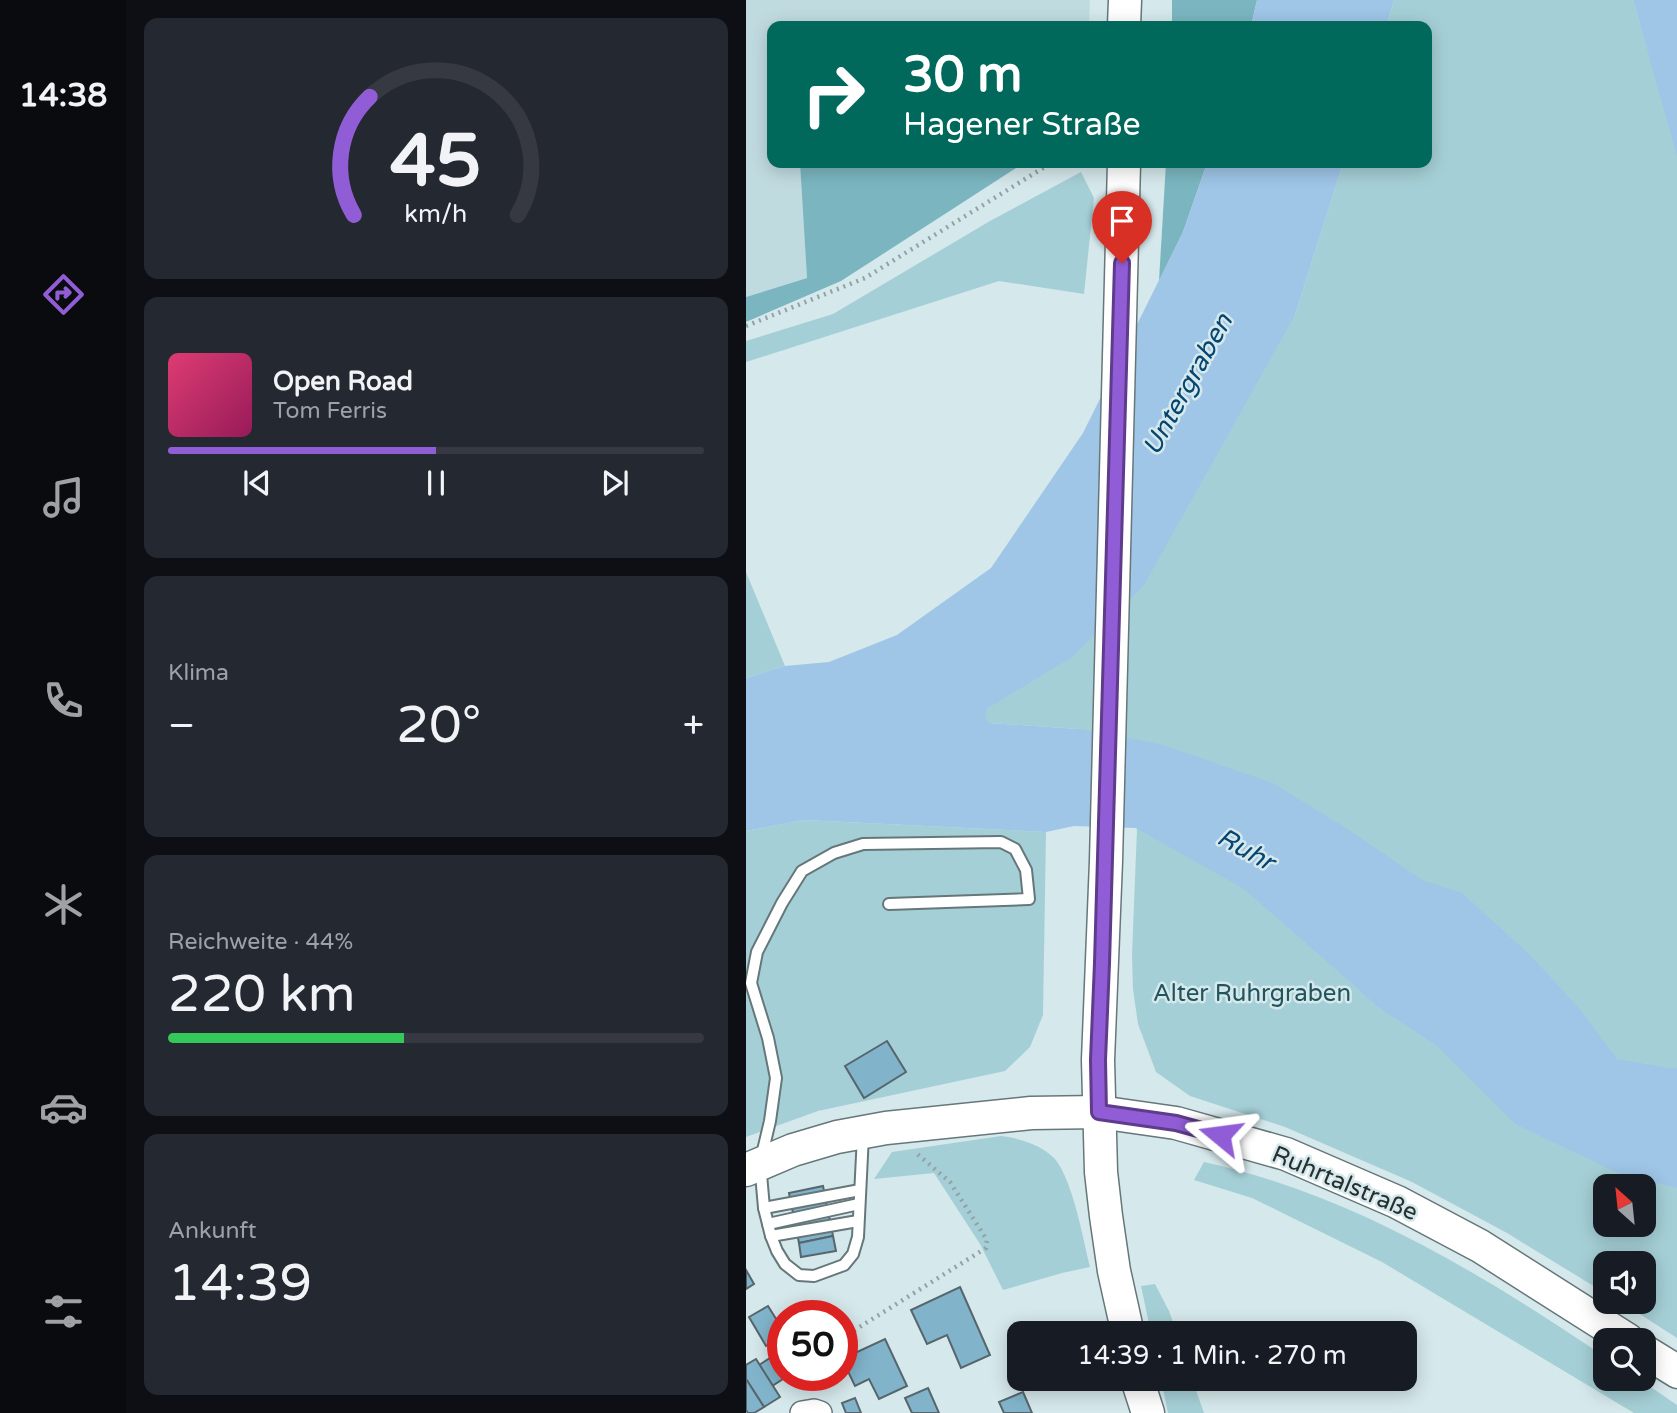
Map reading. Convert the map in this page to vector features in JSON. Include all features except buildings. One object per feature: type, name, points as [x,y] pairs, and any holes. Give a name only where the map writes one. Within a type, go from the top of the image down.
[{"type":"main road","points":[[1124,21],[1125,0]]},
{"type":"main road","points":[[1124,168],[1098,1060],[1101,1172],[1114,1271],[1125,1321]]},
{"type":"main road","name":"Ruhrtalstraße","points":[[753,1166],[826,1140],[875,1130],[1031,1113],[1099,1112],[1176,1123],[1286,1154],[1397,1202],[1480,1246],[1609,1328]]},
{"type":"main road","points":[[1656,1358],[1678,1372]]},
{"type":"main road","points":[[1141,1391],[1148,1413]]},
{"type":"street","points":[[802,1413],[820,1413]]},
{"type":"lane","points":[[875,1130],[860,1190],[858,1237],[853,1254],[844,1265],[814,1276],[799,1275],[785,1265],[771,1237],[753,1166],[770,1121],[776,1078],[768,1038],[751,983],[757,953],[782,903],[802,871],[834,853],[863,844],[1001,842],[1015,849],[1026,870],[1029,899],[889,904]]},
{"type":"lane","points":[[764,1208],[860,1190]]},
{"type":"lane","points":[[768,1223],[859,1204]]},
{"type":"lane","points":[[771,1237],[858,1221]]},
{"type":"path","points":[[746,326],[865,278],[1043,168]]},
{"type":"path","points":[[858,1329],[986,1248],[987,1240],[950,1182],[875,1130]]},
{"type":"shaded area","points":[[746,0],[1090,0],[1089,21],[767,21],[767,168],[800,168],[807,278],[746,297]]},
{"type":"shaded area","points":[[1172,0],[1257,0],[1252,21],[1172,21]]},
{"type":"shaded area","points":[[800,168],[1016,168],[841,281],[746,322],[746,297],[807,278]]},
{"type":"shaded area","points":[[1166,168],[1205,168],[1183,232],[1159,281]]},
{"type":"green space","name":"Alter Ruhrgraben","points":[[1394,0],[1633,0],[1678,156],[1677,1338],[1640,1314],[1656,1314],[1656,1251],[1593,1251],[1593,1286],[1507,1233],[1412,1182],[1285,1127],[1190,1096],[1156,1072],[1138,1024],[1133,989],[1137,829],[1079,729],[989,723],[984,716],[1295,315],[1341,168],[1432,168],[1432,21],[1388,21]]},
{"type":"green space","points":[[1081,172],[1094,198],[1084,294],[999,281],[746,362],[746,341],[833,314],[990,221]]},
{"type":"green space","points":[[746,572],[785,666],[746,678]]},
{"type":"green space","points":[[804,820],[1046,832],[1043,1015],[1030,1047],[1005,1071],[818,1111],[746,1137],[746,831]]},
{"type":"green space","points":[[1001,1136],[1030,1143],[1055,1159],[1072,1195],[1090,1267],[1003,1290],[980,1244],[934,1173],[874,1179],[892,1152]]},
{"type":"green space","points":[[1204,1162],[1258,1176],[1311,1194],[1413,1240],[1511,1296],[1593,1349],[1593,1388],[1382,1262],[1252,1198],[1194,1180]]},
{"type":"green space","points":[[1155,1284],[1173,1321],[1148,1321],[1141,1286]]},
{"type":"green space","points":[[1163,1391],[1196,1391],[1204,1413],[1168,1413]]},
{"type":"green space","points":[[1597,1391],[1656,1391],[1677,1405],[1677,1413],[1634,1413]]},
{"type":"water","points":[[1257,0],[1394,0],[1388,21],[1252,21]]},
{"type":"water","points":[[1633,0],[1677,0],[1677,156]]},
{"type":"water","points":[[1205,168],[1341,168],[1295,315],[1144,585],[1072,657],[988,708],[985,716],[989,723],[1079,729],[1160,744],[1273,783],[1422,880],[1462,893],[1528,953],[1580,1009],[1617,1059],[1677,1068],[1677,1188],[1656,1183],[1656,1174],[1618,1173],[1515,1124],[1436,1045],[1382,1010],[1244,889],[1136,828],[1074,826],[1046,832],[804,820],[746,831],[746,678],[785,666],[829,662],[897,635],[991,568],[1083,433],[1183,232]]},
{"type":"route","points":[[1122,263],[1098,1060],[1099,1112],[1176,1123],[1220,1135]]},
{"type":"water label","name":"Untergraben","points":[[1187,384]]},
{"type":"water label","name":"Ruhr","points":[[1246,849]]}]
